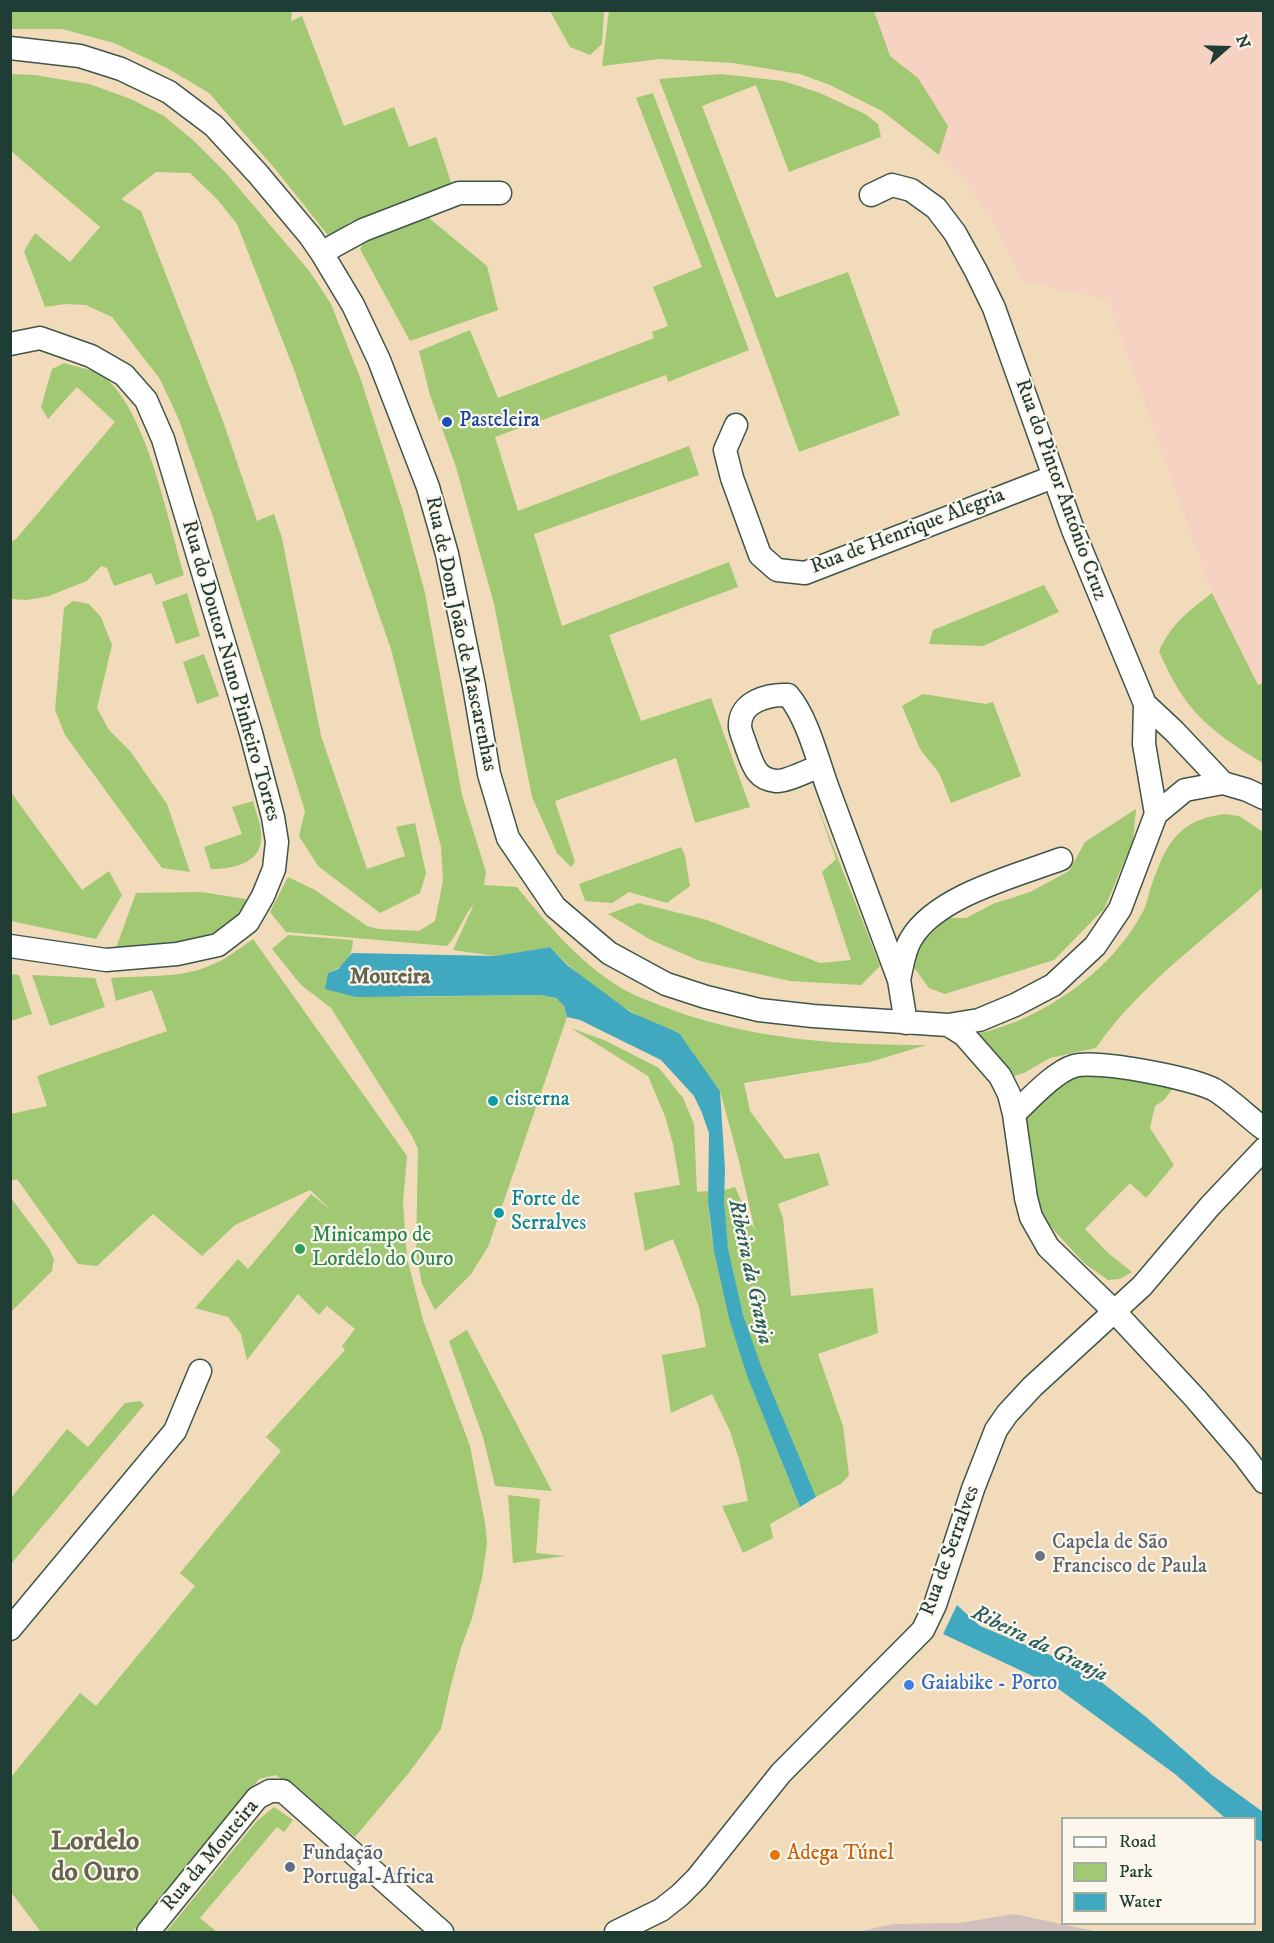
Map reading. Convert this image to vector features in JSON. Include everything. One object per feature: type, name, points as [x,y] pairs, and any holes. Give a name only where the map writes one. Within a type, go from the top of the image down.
[{"type":"street","name":"Rua de Dom João de Mascarenhas","points":[[10,48],[80,56],[121,69],[169,92],[214,126],[310,236],[353,305],[379,360],[428,487],[449,565],[489,774],[508,838],[555,907],[609,953],[666,984],[759,1010],[906,1023],[948,1025],[968,1023],[987,1017],[1053,985],[1095,946],[1120,909],[1156,814]]},
{"type":"street","name":"Rua do Pintor António Cruz","points":[[870,195],[892,185],[911,190],[936,208],[955,234],[994,308],[1053,477],[1096,589],[1145,704],[1223,783],[1247,790],[1263,798]]},
{"type":"street","points":[[322,255],[363,230],[459,192],[500,193]]},
{"type":"street","name":"Rua do Doutor Nuno Pinheiro Torres","points":[[10,344],[40,338],[91,356],[124,375],[146,400],[163,439],[251,733],[273,817],[277,842],[274,869],[263,896],[248,922],[218,945],[177,954],[106,960],[10,946]]},
{"type":"street","name":"Rua de Henrique Alegria","points":[[736,425],[725,450],[732,478],[760,555],[777,570],[804,573],[1053,477]]},
{"type":"street","points":[[1145,704],[1144,744],[1156,814],[1185,790],[1223,783]]},
{"type":"street","points":[[820,766],[899,980],[906,1023]]},
{"type":"street","points":[[899,980],[910,941],[923,924],[958,897],[1061,859]]},
{"type":"street","points":[[948,1025],[964,1035],[1000,1076],[1009,1094],[1031,1217],[1048,1247],[1114,1311],[1195,1398],[1244,1454],[1263,1482]]},
{"type":"street","points":[[1014,1114],[1056,1076],[1072,1066],[1090,1063],[1155,1074],[1214,1089],[1263,1129]]},
{"type":"street","name":"Rua de Serralves","points":[[616,1932],[661,1910],[680,1895],[697,1878],[781,1773],[923,1630],[935,1605],[973,1489],[996,1430],[1007,1414],[1032,1387],[1142,1286],[1210,1206],[1263,1149]]},
{"type":"street","points":[[10,1629],[175,1431],[200,1371]]},
{"type":"street","name":"Rua da Mouteira","points":[[148,1932],[257,1798],[270,1791],[283,1791],[442,1932]]},
{"type":"shaded area","points":[[612,11],[1263,11],[1263,763],[1204,723],[1187,704],[1159,651],[1166,636],[1178,620],[1212,593],[1108,300],[1021,280],[994,222],[966,183],[923,139],[883,108],[805,72]]},
{"type":"shaded area","points":[[1014,1914],[1099,1932],[857,1932],[893,1924],[959,1923]]},
{"type":"green space","points":[[10,11],[292,11],[291,21],[302,16],[344,126],[394,107],[409,147],[436,137],[451,182],[432,197],[350,222],[331,239],[276,170],[209,93],[167,68],[114,43],[62,29],[11,29]]},
{"type":"green space","points":[[550,11],[604,11],[602,44],[590,55],[570,47]]},
{"type":"green space","points":[[609,11],[874,11],[890,56],[918,78],[948,126],[939,155],[882,111],[830,85],[800,74],[733,63],[660,59],[602,66]]},
{"type":"green space","points":[[11,74],[35,75],[89,84],[131,99],[164,116],[194,141],[226,173],[310,272],[331,304],[361,380],[402,508],[425,593],[462,795],[486,872],[484,885],[517,887],[552,928],[606,978],[627,991],[675,1011],[737,1029],[768,1035],[830,1042],[926,1045],[870,1062],[744,1083],[750,1111],[785,1159],[819,1153],[829,1185],[778,1204],[783,1218],[791,1296],[873,1288],[878,1333],[818,1354],[843,1426],[849,1475],[842,1483],[816,1497],[754,1348],[741,1309],[726,1231],[724,1190],[735,1187],[755,1231],[738,1157],[720,1091],[678,1032],[643,1018],[609,998],[577,973],[550,947],[495,956],[453,950],[474,904],[447,946],[286,932],[270,912],[288,877],[315,890],[367,926],[379,929],[419,931],[435,921],[443,881],[441,847],[391,649],[293,367],[237,224],[217,199],[190,173],[156,172],[121,199],[141,211],[223,421],[257,521],[274,514],[282,538],[321,736],[367,869],[405,856],[396,827],[415,823],[426,873],[420,893],[380,913],[318,866],[299,836],[305,811],[213,517],[179,420],[160,379],[112,317],[86,305],[65,304],[45,307],[24,251],[35,233],[70,262],[100,227],[11,151]]},
{"type":"green space","points":[[721,74],[783,81],[820,93],[865,114],[878,124],[881,137],[789,172],[756,85],[702,106],[776,298],[848,272],[900,415],[799,452],[659,79]]},
{"type":"green space","points":[[653,93],[749,350],[668,382],[666,375],[495,437],[518,511],[689,446],[699,475],[534,534],[562,626],[729,562],[738,587],[609,635],[641,721],[711,698],[750,807],[695,823],[676,758],[555,801],[575,862],[571,867],[557,853],[532,797],[494,604],[456,467],[430,395],[419,351],[470,330],[498,398],[654,338],[652,332],[668,326],[653,287],[702,267],[636,98]]},
{"type":"green space","points":[[429,218],[487,266],[498,310],[410,341],[360,249],[366,238]]},
{"type":"green space","points":[[64,363],[103,376],[118,392],[132,414],[154,468],[184,575],[156,585],[151,573],[114,586],[107,568],[101,566],[87,581],[49,596],[27,600],[11,599],[11,542],[16,539],[115,422],[77,387],[48,419],[41,407],[52,369]]},
{"type":"green space","points":[[1044,585],[1059,612],[983,646],[929,644],[933,630]]},
{"type":"green space","points":[[187,593],[200,636],[176,644],[162,602]]},
{"type":"green space","points":[[1212,593],[1258,685],[1263,683],[1263,763],[1227,740],[1200,717],[1178,689],[1159,651],[1175,625]]},
{"type":"green space","points":[[73,601],[89,604],[101,617],[112,645],[97,708],[109,730],[130,751],[167,804],[190,872],[162,868],[65,735],[55,710],[64,608]]},
{"type":"green space","points":[[204,654],[219,696],[197,704],[183,662]]},
{"type":"green space","points":[[923,694],[986,704],[993,702],[1021,776],[951,803],[939,773],[920,749],[902,706]]},
{"type":"green space","points":[[10,791],[82,890],[109,871],[122,895],[96,939],[11,921]]},
{"type":"green space","points":[[814,797],[880,966],[861,985],[790,981],[700,961],[651,940],[608,914],[639,903],[707,920],[820,963],[851,960],[822,872],[836,859]]},
{"type":"green space","points":[[253,801],[261,829],[261,843],[258,851],[253,858],[238,866],[211,869],[204,847],[242,834],[232,807]]},
{"type":"green space","points":[[1136,809],[1133,841],[1104,909],[1054,960],[945,994],[929,988],[912,965],[916,949],[947,918],[966,918],[993,904],[1030,892],[1069,871],[1085,842]]},
{"type":"green space","points":[[1224,814],[1239,816],[1263,832],[1263,887],[1153,983],[1113,1025],[1096,1048],[1050,1058],[1024,1073],[1011,1077],[971,1035],[1021,1020],[1045,1008],[1090,976],[1127,937],[1143,912],[1155,875],[1174,838],[1194,822]]},
{"type":"green space","points":[[681,847],[685,856],[690,886],[667,903],[629,892],[612,903],[585,901],[579,884]]},
{"type":"green space","points":[[201,892],[252,900],[237,919],[211,934],[163,945],[116,948],[136,893]]},
{"type":"green space","points":[[288,935],[353,940],[351,952],[346,961],[328,973],[402,997],[541,995],[559,1000],[564,1006],[567,1017],[488,1247],[471,1274],[435,1310],[422,1284],[416,1253],[418,1149],[331,1008],[301,985],[272,949]]},
{"type":"green space","points":[[253,939],[407,1156],[403,1202],[407,1258],[423,1320],[470,1446],[487,1543],[482,1578],[472,1618],[461,1648],[441,1729],[408,1774],[355,1837],[276,1775],[259,1779],[132,1932],[41,1932],[11,1892],[11,1777],[80,1693],[96,1706],[195,1586],[180,1573],[281,1451],[266,1437],[345,1350],[342,1346],[355,1329],[327,1306],[319,1315],[298,1294],[247,1360],[241,1334],[228,1317],[195,1308],[238,1259],[248,1269],[311,1194],[333,1212],[310,1190],[235,1225],[202,1256],[153,1214],[97,1266],[78,1264],[17,1179],[11,1181],[11,1114],[47,1106],[37,1076],[167,1031],[152,990],[116,1001],[111,978],[173,975],[197,970],[221,961]]},
{"type":"green space","points":[[11,974],[19,975],[32,1014],[11,1021]]},
{"type":"green space","points":[[32,975],[95,978],[105,1007],[50,1026]]},
{"type":"green space","points":[[571,1028],[604,1040],[659,1068],[683,1098],[694,1124],[697,1192],[708,1191],[712,1236],[728,1310],[756,1396],[800,1507],[770,1524],[773,1538],[743,1553],[722,1506],[748,1501],[730,1431],[712,1394],[671,1413],[662,1355],[706,1347],[699,1307],[673,1239],[645,1251],[634,1193],[680,1185],[673,1144],[665,1116],[648,1076]]},
{"type":"green space","points":[[1094,1071],[1174,1087],[1164,1100],[1155,1106],[1150,1128],[1174,1165],[1146,1198],[1130,1183],[1085,1229],[1108,1253],[1132,1272],[1120,1279],[1108,1280],[1084,1263],[1031,1205],[1017,1112],[1065,1081]]},
{"type":"green space","points":[[11,1198],[50,1250],[54,1260],[52,1271],[11,1312]]},
{"type":"green space","points":[[467,1330],[552,1491],[495,1486],[483,1437],[449,1341]]},
{"type":"green space","points":[[140,1401],[144,1405],[11,1564],[11,1498],[67,1429],[88,1447],[125,1403]]},
{"type":"green space","points":[[508,1495],[540,1499],[536,1553],[565,1556],[513,1563]]},
{"type":"green space","points":[[274,1807],[293,1820],[284,1832],[277,1827],[200,1918],[217,1932],[166,1932],[257,1821]]},
{"type":"water","points":[[550,947],[567,965],[630,1012],[679,1033],[720,1091],[728,1249],[743,1315],[761,1366],[816,1497],[800,1507],[746,1373],[729,1318],[714,1251],[708,1202],[709,1133],[694,1096],[661,1060],[580,1020],[567,1017],[564,1006],[556,998],[541,995],[356,997],[325,989],[328,973],[338,969],[352,953],[495,956]]},
{"type":"water","points":[[957,1605],[980,1626],[1086,1670],[1146,1717],[1212,1775],[1263,1812],[1263,1842],[1256,1839],[1256,1817],[1224,1817],[1175,1774],[1056,1687],[943,1634]]},
{"type":"place","name":"Pasteleira","points":[[447,422]]},
{"type":"place","name":"cisterna","points":[[493,1101]]},
{"type":"place","name":"Forte de Serralves","points":[[499,1213]]},
{"type":"place","name":"Minicampo de Lordelo do Ouro","points":[[300,1249]]},
{"type":"place","name":"Capela de São Francisco de Paula","points":[[1040,1556]]},
{"type":"place","name":"Gaiabike - Porto","points":[[909,1685]]},
{"type":"place","name":"Adega Túnel","points":[[775,1855]]},
{"type":"place","name":"Fundação Portugal-Africa","points":[[290,1867]]},
{"type":"district","name":"Mouteira","points":[[390,978]]},
{"type":"district","name":"Lordelo do Ouro","points":[[95,1858]]},
{"type":"water label","name":"Ribeira da Granja","points":[[749,1272]]},
{"type":"water label","name":"Ribeira da Granja","points":[[1039,1645]]}]
